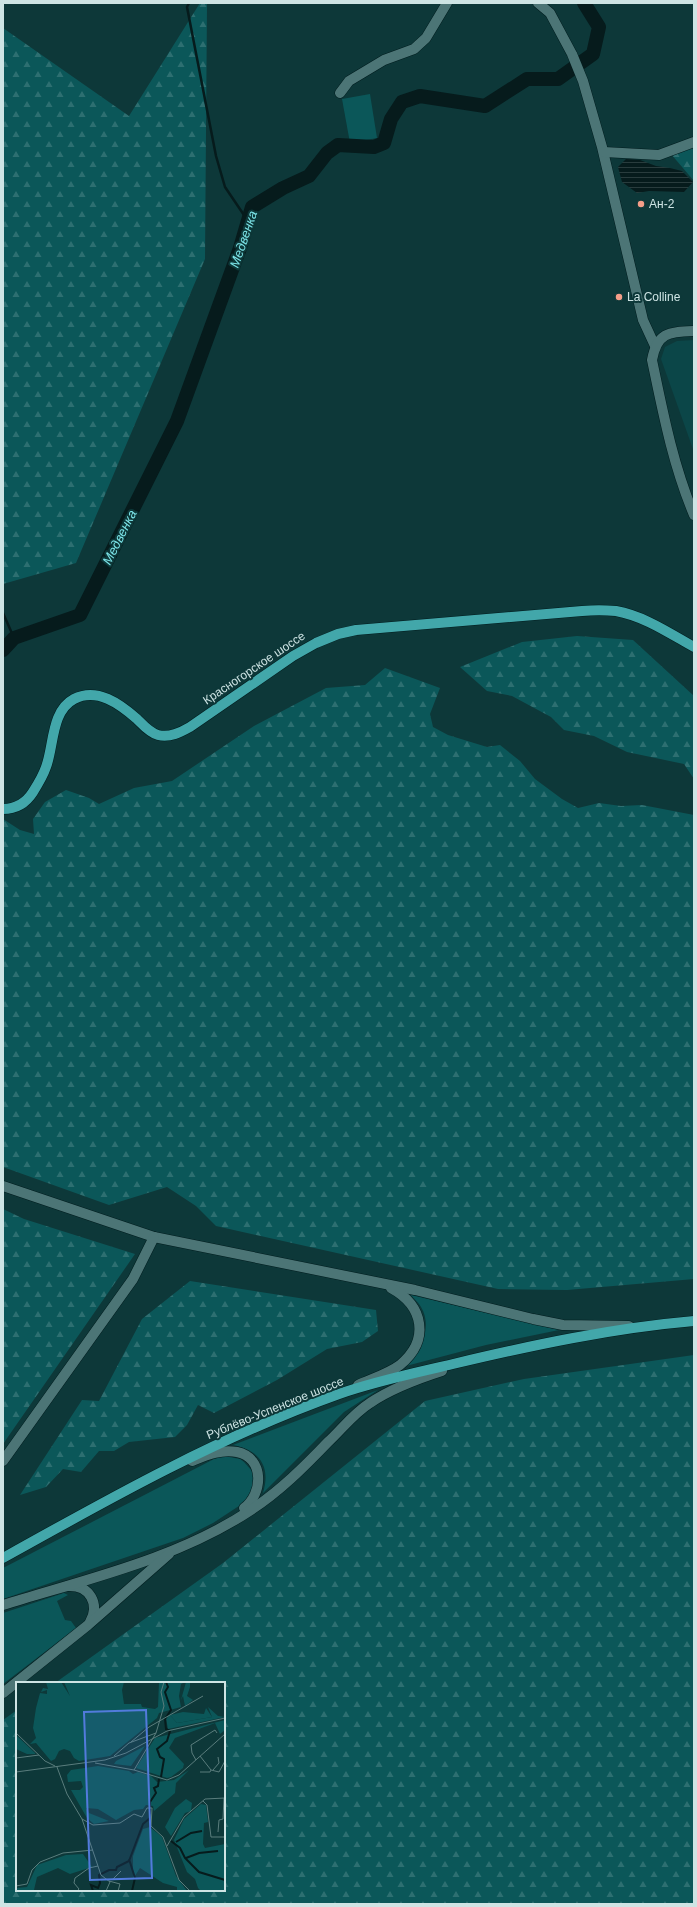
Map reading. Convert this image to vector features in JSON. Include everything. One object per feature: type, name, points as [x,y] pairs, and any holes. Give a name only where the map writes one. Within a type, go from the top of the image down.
[{"type":"main road","name":"Красногорское шоссе","points":[[4,809],[16,807],[25,801],[36,788],[46,768],[59,715],[65,705],[74,699],[84,695],[105,697],[119,704],[147,729],[158,735],[170,736],[180,733],[190,727],[293,656],[316,643],[338,634],[356,630],[606,610],[621,612],[646,620],[694,647]]},
{"type":"main road","name":"Рублёво-Успенское шоссе","points":[[3,1558],[153,1476],[243,1433],[341,1393],[476,1359],[590,1335],[648,1325],[694,1321]]},
{"type":"street","points":[[340,93],[349,81],[384,60],[414,49],[426,38],[447,3]]},
{"type":"street","points":[[538,3],[550,13],[572,54],[583,82],[604,152],[643,320],[655,346]]},
{"type":"street","points":[[604,152],[659,154],[694,142]]},
{"type":"street","points":[[694,331],[671,332],[661,338],[655,346],[652,360],[671,448],[682,487],[694,515]]},
{"type":"street","name":"Рублёво-Успенское шоссе","points":[[3,1186],[154,1237],[384,1285],[415,1290],[533,1319],[563,1325],[648,1325]]},
{"type":"street","points":[[3,1461],[133,1278],[154,1237]]},
{"type":"street","points":[[341,1393],[399,1365],[410,1355],[416,1345],[420,1332],[420,1320],[414,1307],[402,1294],[384,1285]]},
{"type":"street","points":[[3,1605],[175,1549],[230,1524],[276,1492],[303,1468],[357,1413],[369,1403],[387,1392],[415,1380],[476,1359]]},
{"type":"street","points":[[153,1476],[223,1451],[239,1452],[251,1460],[259,1477],[254,1498],[251,1503],[205,1536]]},
{"type":"street","points":[[17,1682],[88,1625],[175,1549]]},
{"type":"street","points":[[62,1587],[73,1586],[80,1588],[87,1591],[91,1596],[95,1608],[88,1625]]},
{"type":"street","points":[[3,1693],[16,1683]]},
{"type":"shaded area","points":[[626,159],[640,160],[656,166],[682,171],[693,182],[684,192],[649,191],[637,193],[622,182],[618,167]]},
{"type":"shaded area","points":[[694,340],[694,452],[661,359],[665,347],[677,341]]},
{"type":"green space","points":[[200,3],[207,3],[205,259],[76,563],[3,584],[3,28],[129,116]]},
{"type":"green space","points":[[370,94],[377,138],[350,143],[342,99]]},
{"type":"green space","points":[[694,146],[694,181],[671,154]]},
{"type":"green space","points":[[577,636],[633,640],[694,696],[694,779],[684,764],[627,752],[594,736],[564,730],[551,717],[512,696],[487,691],[460,667],[522,642]]},
{"type":"green space","points":[[385,668],[440,688],[430,714],[433,727],[448,735],[487,747],[500,745],[520,761],[535,779],[562,799],[578,808],[599,803],[621,806],[642,805],[694,815],[694,1279],[567,1290],[498,1289],[216,1226],[196,1206],[167,1187],[109,1205],[3,1167],[3,819],[20,830],[34,834],[33,819],[45,802],[66,790],[89,798],[99,804],[134,788],[172,781],[254,726],[326,688],[365,685]]},
{"type":"green space","points":[[3,1209],[24,1219],[135,1254],[3,1444]]},
{"type":"green space","points":[[190,1281],[376,1310],[378,1331],[362,1342],[327,1349],[277,1380],[214,1413],[198,1405],[187,1425],[175,1437],[129,1442],[114,1451],[99,1451],[81,1472],[63,1469],[46,1487],[20,1495],[82,1400],[99,1401],[142,1319]]},
{"type":"green space","points":[[411,1295],[559,1330],[486,1345],[406,1366],[421,1346],[424,1339],[426,1323],[420,1306]]},
{"type":"green space","points":[[694,1355],[694,1904],[3,1904],[3,1720],[16,1711],[16,1891],[225,1891],[225,1682],[56,1682],[223,1563],[425,1401],[524,1379]]},
{"type":"green space","points":[[378,1390],[344,1412],[263,1493],[265,1475],[261,1461],[250,1451],[233,1445]]},
{"type":"green space","points":[[224,1456],[240,1459],[244,1462],[252,1471],[254,1480],[251,1495],[242,1504],[213,1523],[183,1538],[3,1599],[3,1568],[214,1459]]},
{"type":"green space","points":[[64,1593],[68,1595],[57,1601],[65,1620],[71,1621],[76,1628],[3,1684],[3,1613]]},
{"type":"waterway","points":[[189,3],[187,7],[216,156],[225,187],[248,221]]},
{"type":"waterway","name":"Медвенка","points":[[3,650],[14,638],[80,615],[177,421],[240,248],[252,207],[283,188],[309,176],[327,153],[338,145],[374,147],[384,143],[391,119],[402,102],[420,96],[485,106],[527,79],[558,79],[593,54],[599,27],[584,3]]},
{"type":"waterway","points":[[3,613],[14,638]]},
{"type":"place","name":"Ан-2","points":[[641,204]]},
{"type":"place","name":"La Colline","points":[[619,297]]}]
